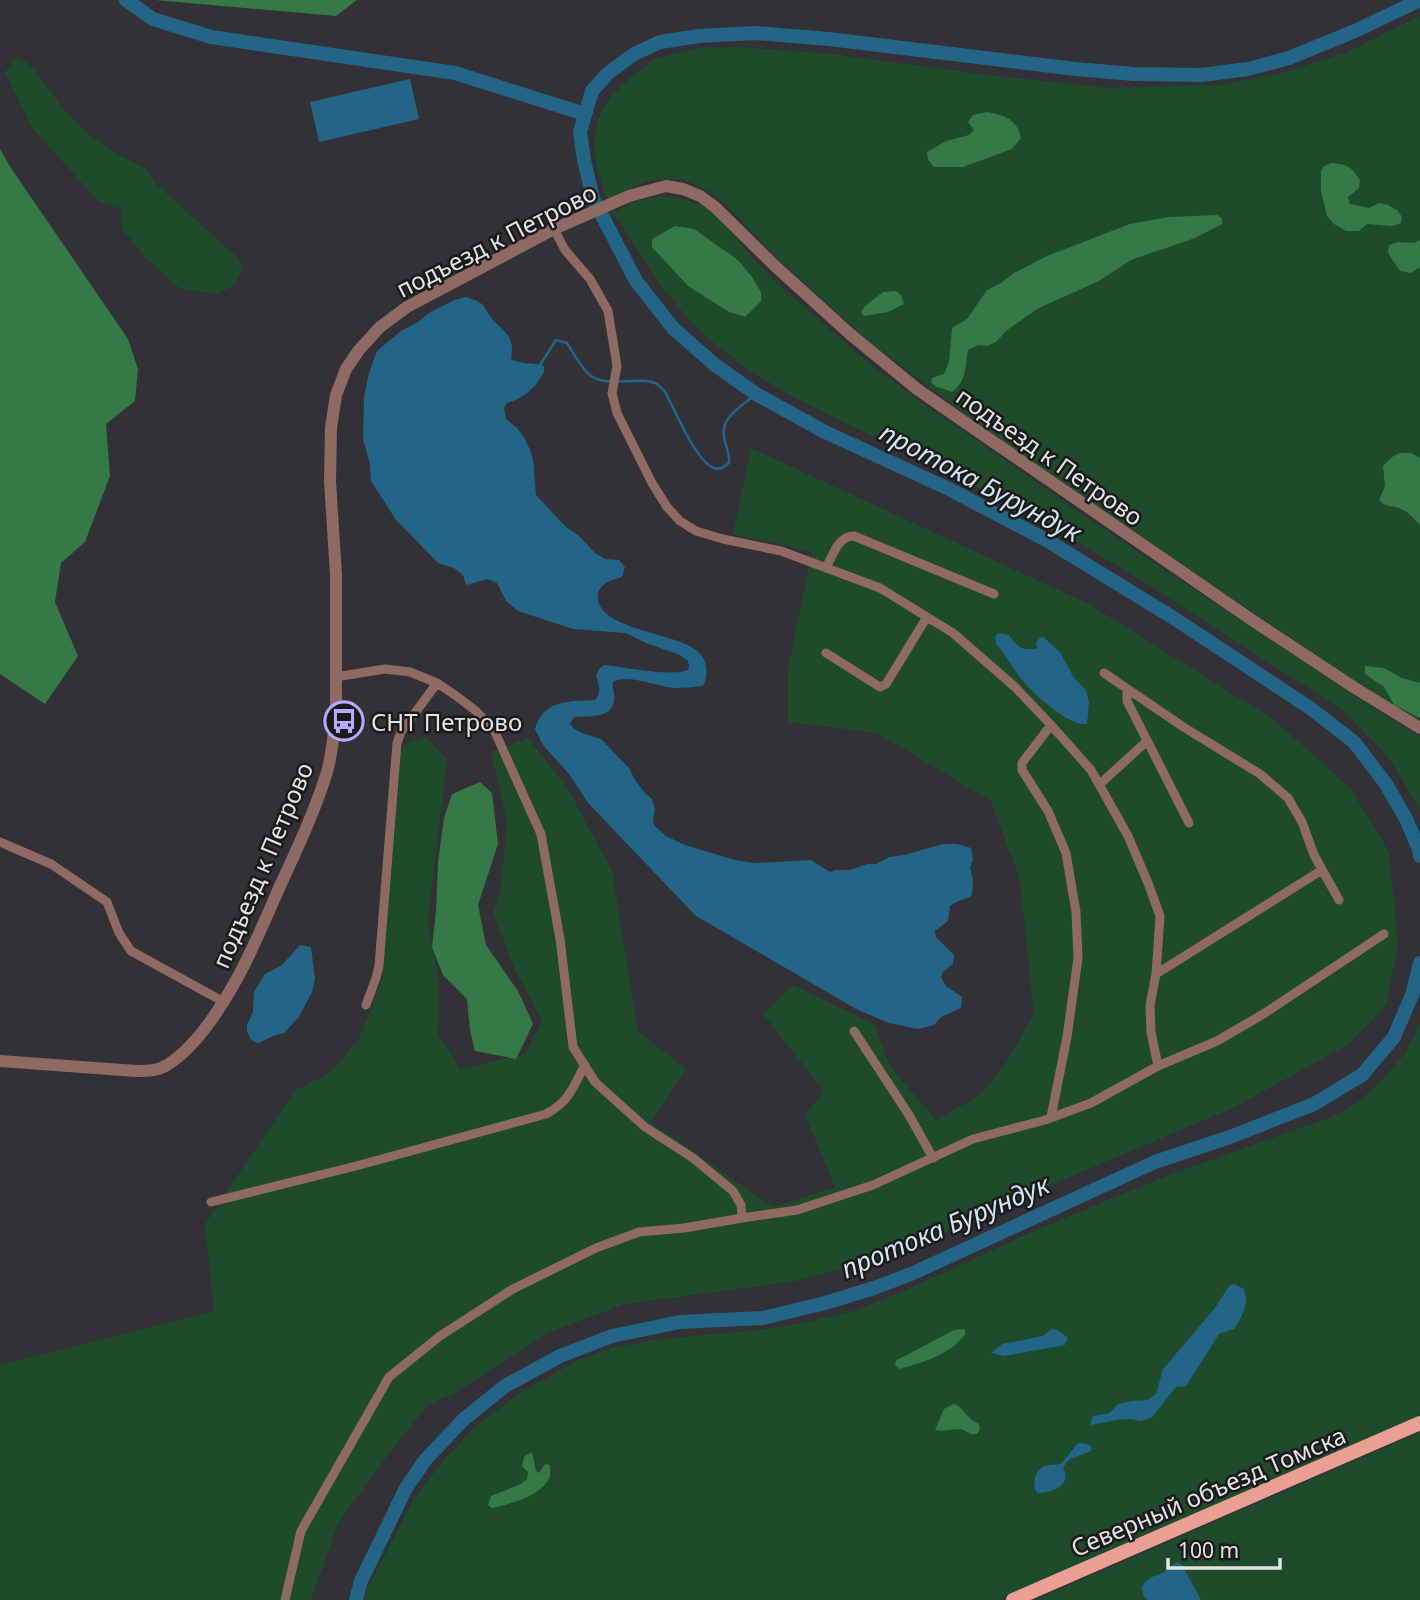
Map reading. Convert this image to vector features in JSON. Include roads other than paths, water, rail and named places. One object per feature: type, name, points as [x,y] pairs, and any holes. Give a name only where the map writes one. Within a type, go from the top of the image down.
[{"type":"main road","name":"Северный объезд Томска","points":[[1013,1600],[1420,1423]]},
{"type":"street","name":"подъезд к Петрово","points":[[0,1061],[136,1072],[166,1066],[201,1033],[224,1002],[249,956],[328,770],[335,722],[336,575],[330,481],[331,428],[336,396],[346,369],[359,350],[380,327],[407,307],[554,229],[629,196],[666,186],[700,196],[715,207],[850,334],[917,389],[1242,613],[1420,728]]},
{"type":"street","points":[[554,229],[565,250],[590,279],[608,311],[617,366],[612,393],[617,413],[652,483],[667,507],[680,521],[696,531],[781,551],[880,588],[953,633],[974,651],[1015,687],[1091,770],[1128,836],[1160,916],[1156,974],[1150,1005],[1151,1032],[1158,1066]]},
{"type":"street","points":[[826,568],[841,540],[854,536],[994,594]]},
{"type":"street","points":[[826,653],[880,687],[886,684],[927,617]]},
{"type":"street","points":[[335,677],[385,668],[410,672],[437,683],[455,695],[494,730],[541,834],[560,939],[573,1047],[595,1082],[645,1127],[693,1158],[733,1191],[741,1205],[742,1218]]},
{"type":"street","points":[[1104,673],[1185,728],[1260,774],[1288,799],[1302,822],[1314,855],[1339,900]]},
{"type":"street","points":[[366,1005],[379,966],[397,743],[401,732],[437,683]]},
{"type":"street","points":[[1128,689],[1127,701],[1188,823]]},
{"type":"street","points":[[1051,724],[1022,763],[1022,770],[1048,811],[1066,853],[1076,912],[1078,958],[1067,1037],[1051,1117]]},
{"type":"street","points":[[1100,784],[1147,741]]},
{"type":"street","points":[[0,842],[51,864],[107,902],[119,933],[131,951],[224,1002]]},
{"type":"street","points":[[1156,974],[1322,870]]},
{"type":"street","points":[[285,1600],[301,1531],[388,1377],[440,1336],[503,1296],[596,1248],[639,1232],[684,1228],[797,1210],[873,1185],[973,1139],[1091,1103],[1158,1066],[1217,1041],[1265,1013],[1384,934]]},
{"type":"street","points":[[854,1031],[909,1115],[933,1158]]},
{"type":"street","points":[[211,1202],[546,1114],[567,1099],[585,1065]]},
{"type":"water","points":[[410,79],[419,119],[319,142],[310,102]]},
{"type":"water","points":[[466,297],[482,304],[506,333],[512,346],[511,359],[544,366],[544,372],[533,388],[507,403],[504,408],[506,419],[524,437],[530,450],[536,495],[595,553],[605,559],[619,560],[625,567],[622,577],[601,588],[598,596],[601,608],[611,617],[626,624],[692,647],[701,655],[706,666],[703,686],[675,688],[626,679],[613,682],[614,700],[609,711],[574,717],[570,724],[582,733],[601,739],[629,768],[635,780],[652,799],[655,809],[654,825],[666,836],[685,845],[755,863],[811,860],[830,872],[876,864],[889,857],[943,844],[971,848],[972,895],[950,906],[948,921],[935,931],[936,937],[954,955],[953,964],[941,977],[946,986],[962,997],[961,1008],[941,1017],[934,1025],[918,1029],[889,1023],[858,1010],[696,916],[588,803],[569,774],[543,745],[535,729],[539,719],[551,707],[559,704],[595,700],[599,691],[596,676],[604,665],[670,672],[688,670],[689,666],[688,661],[680,655],[626,633],[573,629],[518,611],[506,601],[497,583],[488,579],[466,585],[463,575],[454,568],[438,563],[396,520],[371,481],[370,464],[363,439],[364,396],[377,351],[429,313]]},
{"type":"water","points":[[998,633],[1009,635],[1020,647],[1027,649],[1037,649],[1036,642],[1042,636],[1060,652],[1074,678],[1086,690],[1089,703],[1087,724],[1070,720],[1060,714],[1032,691],[996,644],[995,637]]},
{"type":"water","points":[[300,945],[311,947],[315,979],[312,992],[299,1017],[284,1033],[258,1043],[251,1040],[247,1025],[253,1012],[254,992],[265,974],[282,965]]},
{"type":"water","points":[[1234,1284],[1244,1289],[1246,1300],[1242,1314],[1234,1329],[1219,1334],[1186,1386],[1176,1387],[1151,1418],[1090,1425],[1093,1416],[1110,1413],[1118,1404],[1147,1400],[1156,1394],[1163,1369],[1215,1308],[1229,1286]]},
{"type":"water","points":[[1051,1329],[1058,1330],[1068,1338],[1065,1345],[1004,1356],[991,1353],[1002,1344],[1043,1336]]},
{"type":"water","points":[[1078,1443],[1092,1447],[1091,1451],[1068,1460],[1063,1468],[1063,1484],[1049,1492],[1037,1493],[1034,1483],[1040,1469],[1061,1464]]},
{"type":"water","points":[[1177,1562],[1182,1565],[1201,1600],[1147,1600],[1142,1587],[1145,1583]]},
{"type":"waterway","name":"протока Бурундук","points":[[126,0],[153,19],[211,37],[455,73],[585,114]]},
{"type":"waterway","name":"протока Бурундук","points":[[1420,0],[1289,58],[1248,69],[1201,75],[1134,74],[1075,69],[829,39],[755,33],[699,36],[660,42],[634,54],[607,74],[592,91],[580,132],[593,198],[636,281],[673,328],[715,365],[756,394],[825,432],[949,489],[1048,541],[1172,617],[1310,708],[1354,742],[1386,784],[1406,819],[1420,856]]},
{"type":"waterway","points":[[540,365],[556,340],[567,343],[584,369],[597,379],[657,384],[665,391],[700,456],[716,469],[729,463],[724,436],[729,417],[756,394]]},
{"type":"waterway","name":"протока Бурундук","points":[[356,1600],[361,1581],[406,1488],[426,1459],[464,1419],[505,1386],[560,1356],[612,1336],[680,1322],[763,1318],[874,1288],[911,1274],[1155,1162],[1230,1137],[1314,1104],[1362,1075],[1394,1037],[1412,995],[1420,963]]},
{"type":"place","name":"СНТ Петрово","points":[[344,721]]}]
